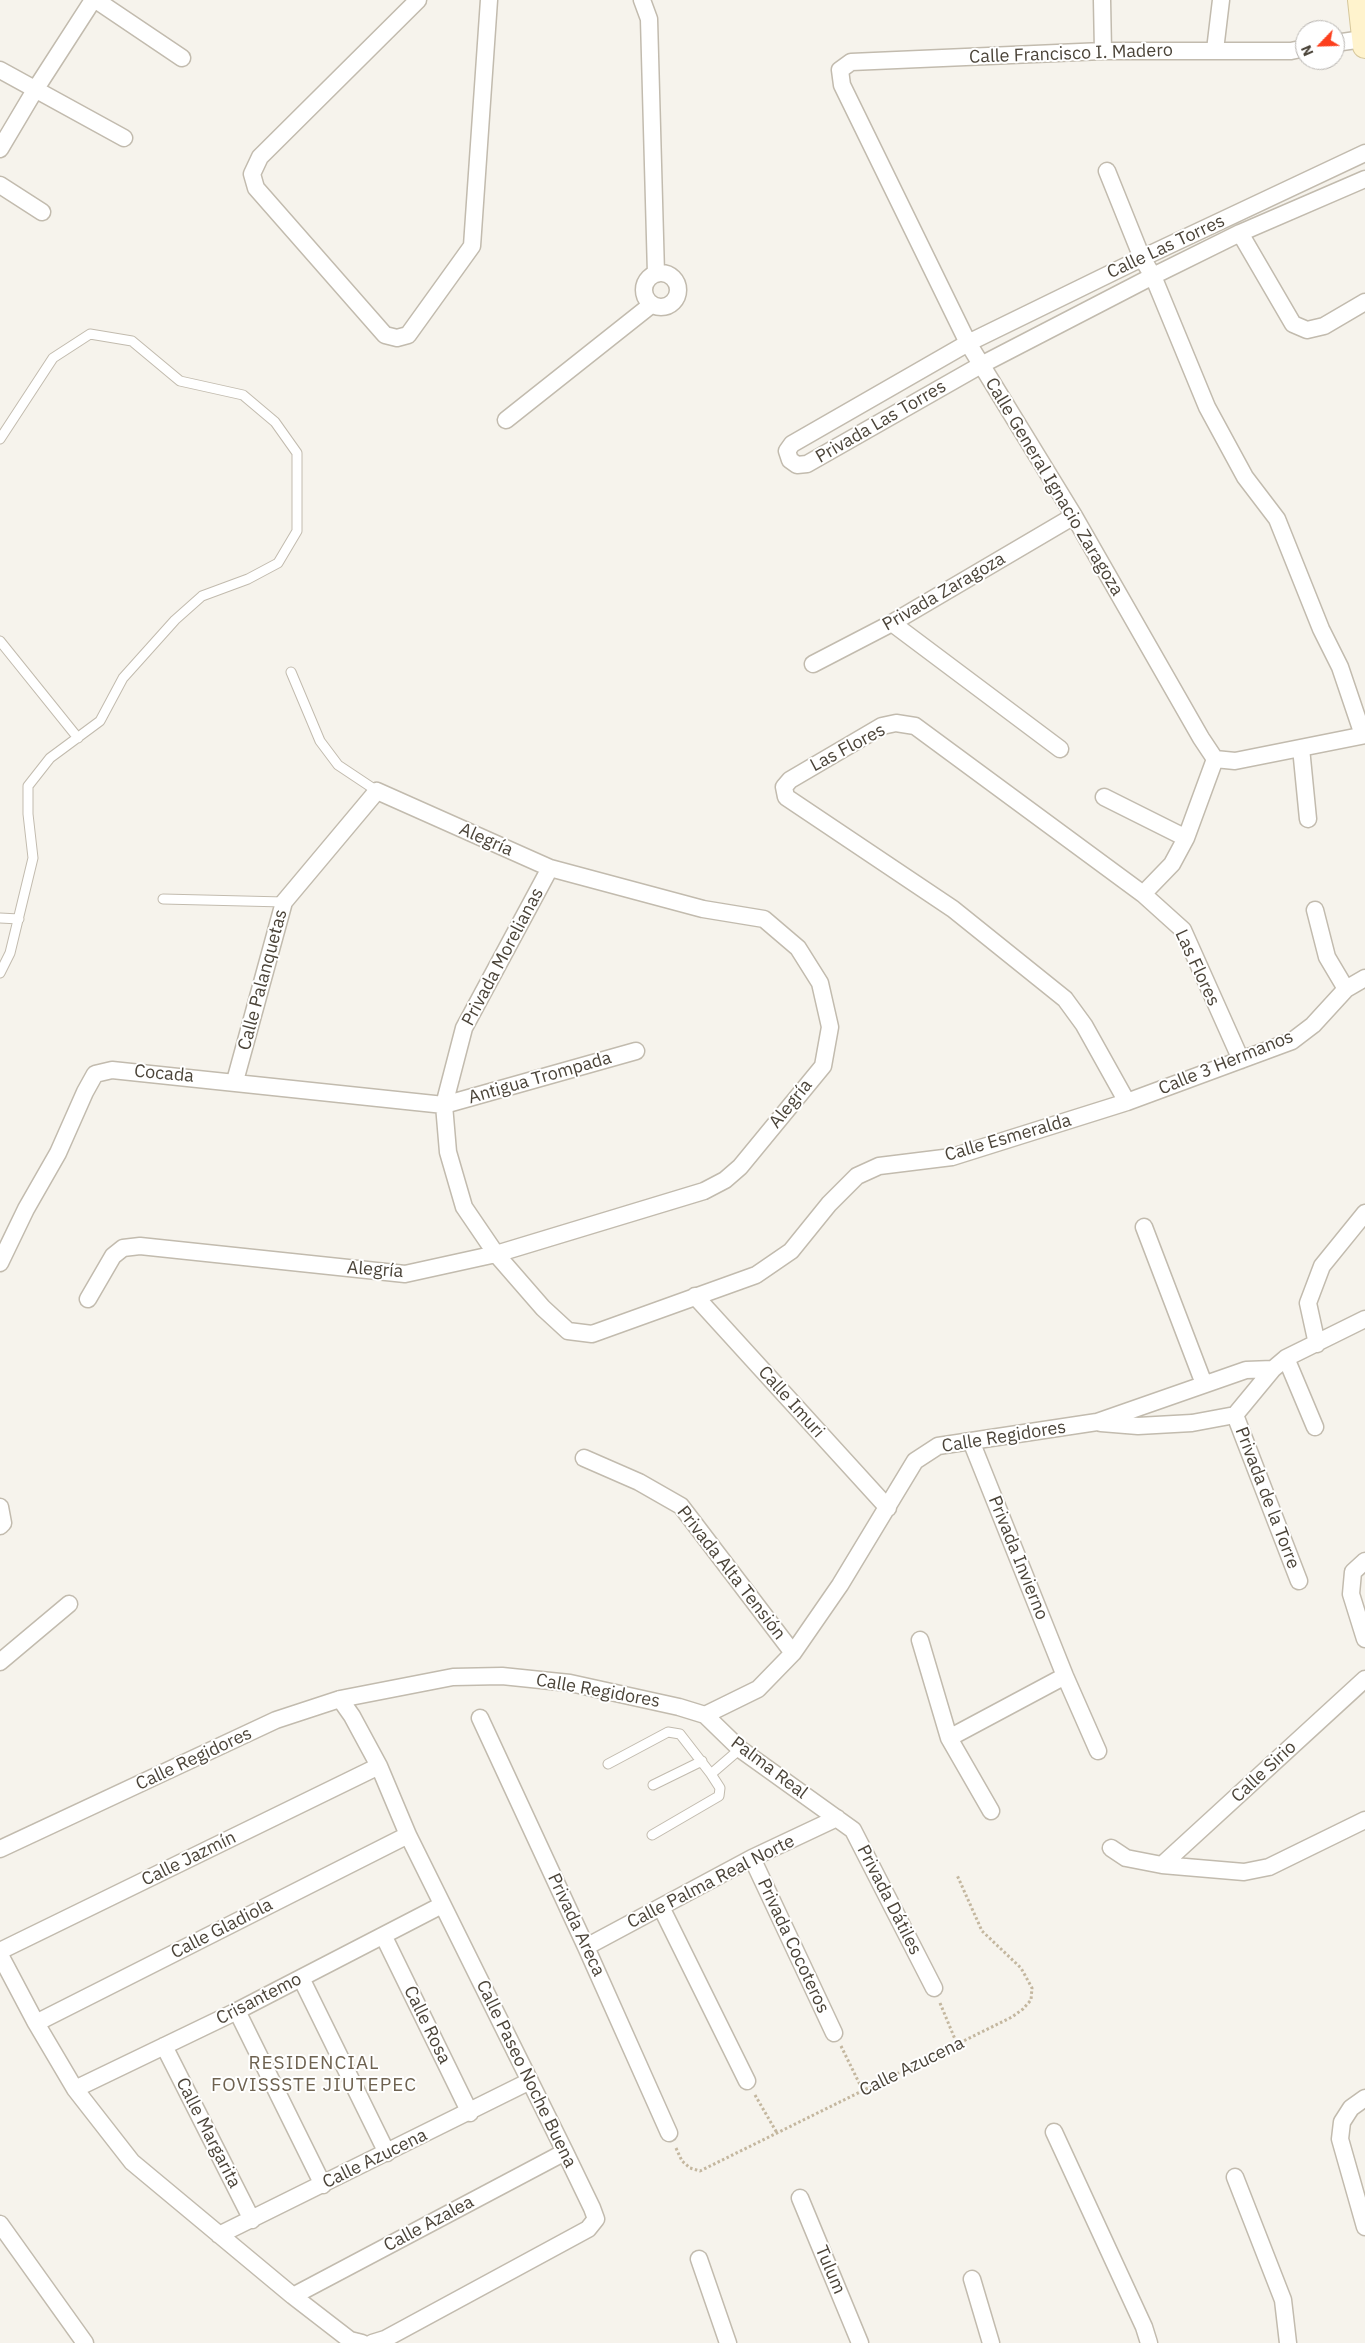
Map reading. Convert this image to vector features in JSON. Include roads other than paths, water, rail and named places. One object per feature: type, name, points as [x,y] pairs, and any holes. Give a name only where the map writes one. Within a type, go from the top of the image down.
[{"type":"main road","points":[[1360,0],[1364,42]]},
{"type":"street","points":[[0,149],[92,0]]},
{"type":"street","points":[[96,0],[182,58]]},
{"type":"street","points":[[418,0],[260,157],[252,174],[256,188],[378,327],[385,334],[397,338],[408,335],[472,246],[489,0]]},
{"type":"street","points":[[642,0],[649,19],[656,274]]},
{"type":"street","points":[[1102,0],[1103,52]]},
{"type":"street","points":[[1215,50],[1221,0]]},
{"type":"street","points":[[1345,43],[1364,42]]},
{"type":"street","name":"Calle Francisco I. Madero","points":[[840,70],[851,62],[1103,52],[1295,50]]},
{"type":"street","points":[[0,70],[124,138]]},
{"type":"street","name":"Calle General Ignacio Zaragoza","points":[[840,70],[842,85],[968,343],[1074,516],[1200,738],[1214,759]]},
{"type":"street","name":"Calle Las Torres","points":[[968,343],[1142,258],[1365,153]]},
{"type":"street","points":[[1107,170],[1142,258],[1153,276],[1208,407],[1245,478],[1277,519],[1322,629],[1340,667],[1364,735],[1235,761],[1214,759],[1186,838],[1172,864],[1143,894]]},
{"type":"street","name":"Calle Las Torres","points":[[981,366],[1240,233],[1365,179]]},
{"type":"street","points":[[0,185],[42,212]]},
{"type":"street","points":[[1240,233],[1293,324],[1307,330],[1324,326],[1365,302]]},
{"type":"street","points":[[656,274],[666,274],[674,279],[678,288],[676,298],[670,305],[661,308],[651,305],[645,298],[644,288],[648,279],[656,274]]},
{"type":"street","points":[[506,420],[651,305]]},
{"type":"street","name":"Privada Las Torres","points":[[968,343],[792,444],[787,451],[790,460],[797,465],[807,464],[981,366]]},
{"type":"street","name":"Privada Zaragoza","points":[[813,664],[892,623],[1074,516]]},
{"type":"street","points":[[892,623],[1060,749]]},
{"type":"street","name":"Las Flores","points":[[1127,1102],[1084,1025],[1066,999],[952,909],[786,797],[784,787],[790,780],[882,726],[896,723],[915,726],[1143,894],[1183,930],[1241,1060]]},
{"type":"street","points":[[1301,748],[1308,819]]},
{"type":"street","name":"Alegría","points":[[88,1299],[113,1256],[123,1248],[140,1246],[404,1274],[496,1254],[704,1191],[725,1180],[740,1167],[822,1066],[830,1027],[820,983],[798,948],[764,919],[703,909],[550,868],[376,791]]},
{"type":"street","name":"Calle Palanquetas","points":[[235,1081],[284,902],[376,791]]},
{"type":"street","points":[[1104,798],[1186,838]]},
{"type":"street","name":"Privada Morelianas","points":[[496,1254],[464,1207],[448,1152],[444,1105],[464,1028],[550,868]]},
{"type":"street","points":[[1315,910],[1327,957],[1346,989]]},
{"type":"street","name":"Calle 3 Hermanos","points":[[1127,1102],[1292,1041],[1313,1025],[1346,989],[1365,978]]},
{"type":"street","name":"Antigua Trompada","points":[[444,1105],[636,1052]]},
{"type":"street","name":"Cocada","points":[[0,1263],[26,1209],[58,1153],[95,1074],[112,1070],[235,1081],[444,1105]]},
{"type":"street","name":"Calle Esmeralda","points":[[496,1254],[543,1308],[568,1331],[592,1334],[756,1275],[791,1251],[829,1204],[857,1176],[879,1166],[952,1157],[1127,1102]]},
{"type":"street","points":[[1317,1344],[1308,1303],[1322,1266],[1365,1213]]},
{"type":"street","points":[[1144,1227],[1204,1384]]},
{"type":"street","name":"Calle Imuri","points":[[695,1296],[888,1508]]},
{"type":"street","points":[[1235,1415],[1273,1369],[1286,1358],[1365,1319]]},
{"type":"street","points":[[1286,1358],[1316,1427]]},
{"type":"street","name":"Calle Regidores","points":[[0,1849],[276,1720],[340,1699],[453,1677],[502,1676],[570,1683],[679,1706],[705,1714],[758,1689],[794,1653],[840,1586],[915,1462],[938,1446],[1097,1422],[1246,1370],[1273,1369]]},
{"type":"street","name":"Calle Regidores","points":[[1097,1422],[1147,1426],[1192,1424],[1235,1415]]},
{"type":"street","name":"Privada de la Torre","points":[[1235,1415],[1298,1582]]},
{"type":"street","name":"Privada Invierno","points":[[971,1441],[1065,1676],[1098,1752]]},
{"type":"street","name":"Privada Alta Tensión","points":[[584,1458],[639,1482],[681,1506],[794,1653]]},
{"type":"street","points":[[0,1506],[3,1523],[0,1526]]},
{"type":"street","points":[[1365,1561],[1353,1572],[1351,1594],[1365,1639]]},
{"type":"street","points":[[0,1662],[69,1604]]},
{"type":"street","points":[[920,1640],[949,1738],[990,1811]]},
{"type":"street","points":[[949,1738],[1065,1676]]},
{"type":"street","name":"Calle Sirio","points":[[1162,1866],[1365,1678]]},
{"type":"street","name":"Calle Paseo Noche Buena","points":[[340,1699],[352,1716],[378,1766],[408,1835],[565,2152],[596,2219],[588,2229],[385,2339],[372,2343]]},
{"type":"street","name":"Palma Real","points":[[705,1714],[740,1749],[837,1818]]},
{"type":"street","name":"Privada Areca","points":[[480,1718],[586,1947],[669,2133]]},
{"type":"street","name":"Calle Jazmín","points":[[0,1953],[378,1766]]},
{"type":"street","name":"Calle Palma Real Norte","points":[[586,1947],[752,1858],[837,1818]]},
{"type":"street","name":"Privada Dátiles","points":[[837,1818],[853,1830],[934,1988]]},
{"type":"street","points":[[1111,1848],[1126,1858],[1162,1866],[1244,1872],[1269,1867],[1365,1820]]},
{"type":"street","name":"Calle Gladiola","points":[[36,2024],[408,1835]]},
{"type":"street","name":"Privada Cocoteros","points":[[752,1858],[834,2033]]},
{"type":"street","name":"Crisantemo","points":[[74,2089],[237,2011],[384,1937],[442,1905]]},
{"type":"street","points":[[661,1907],[747,2081]]},
{"type":"street","name":"Calle Rosa","points":[[384,1937],[470,2112]]},
{"type":"street","points":[[0,1953],[36,2024],[74,2089],[132,2162],[293,2296],[350,2340],[362,2343]]},
{"type":"street","points":[[301,1978],[387,2153]]},
{"type":"street","points":[[237,2011],[324,2185]]},
{"type":"street","name":"Calle Margarita","points":[[164,2046],[252,2220]]},
{"type":"street","name":"Calle Azucena","points":[[219,2236],[530,2081]]},
{"type":"street","points":[[1365,2098],[1351,2108],[1342,2122],[1340,2139],[1365,2227]]},
{"type":"street","points":[[1054,2132],[1144,2327],[1149,2343]]},
{"type":"street","name":"Calle Azalea","points":[[293,2296],[565,2152]]},
{"type":"street","points":[[1235,2177],[1283,2300],[1288,2343]]},
{"type":"street","name":"Tulum","points":[[800,2198],[860,2343]]},
{"type":"street","points":[[0,2224],[86,2343]]},
{"type":"street","points":[[699,2259],[728,2343]]},
{"type":"street","points":[[972,2279],[991,2343]]},
{"type":"lane","points":[[0,439],[53,358],[90,334],[132,341],[180,381],[243,395],[275,422],[297,453],[297,531],[278,563],[248,579],[202,596],[175,620],[123,678],[100,721],[50,758],[28,786],[28,814],[33,858],[10,953],[0,973]]},
{"type":"lane","points":[[0,641],[78,738]]},
{"type":"lane","name":"Alegría","points":[[291,672],[324,747],[338,765],[376,791]]},
{"type":"lane","points":[[163,899],[284,902]]},
{"type":"lane","points":[[0,918],[19,920]]},
{"type":"lane","points":[[608,1764],[668,1732],[680,1734],[702,1761],[720,1788],[718,1796],[652,1835]]},
{"type":"lane","points":[[711,1774],[740,1749]]},
{"type":"lane","points":[[653,1785],[702,1761]]},
{"type":"district","name":"RESIDENCIAL FOVISSSTE JIUTEPEC","points":[[314,2075]]}]
